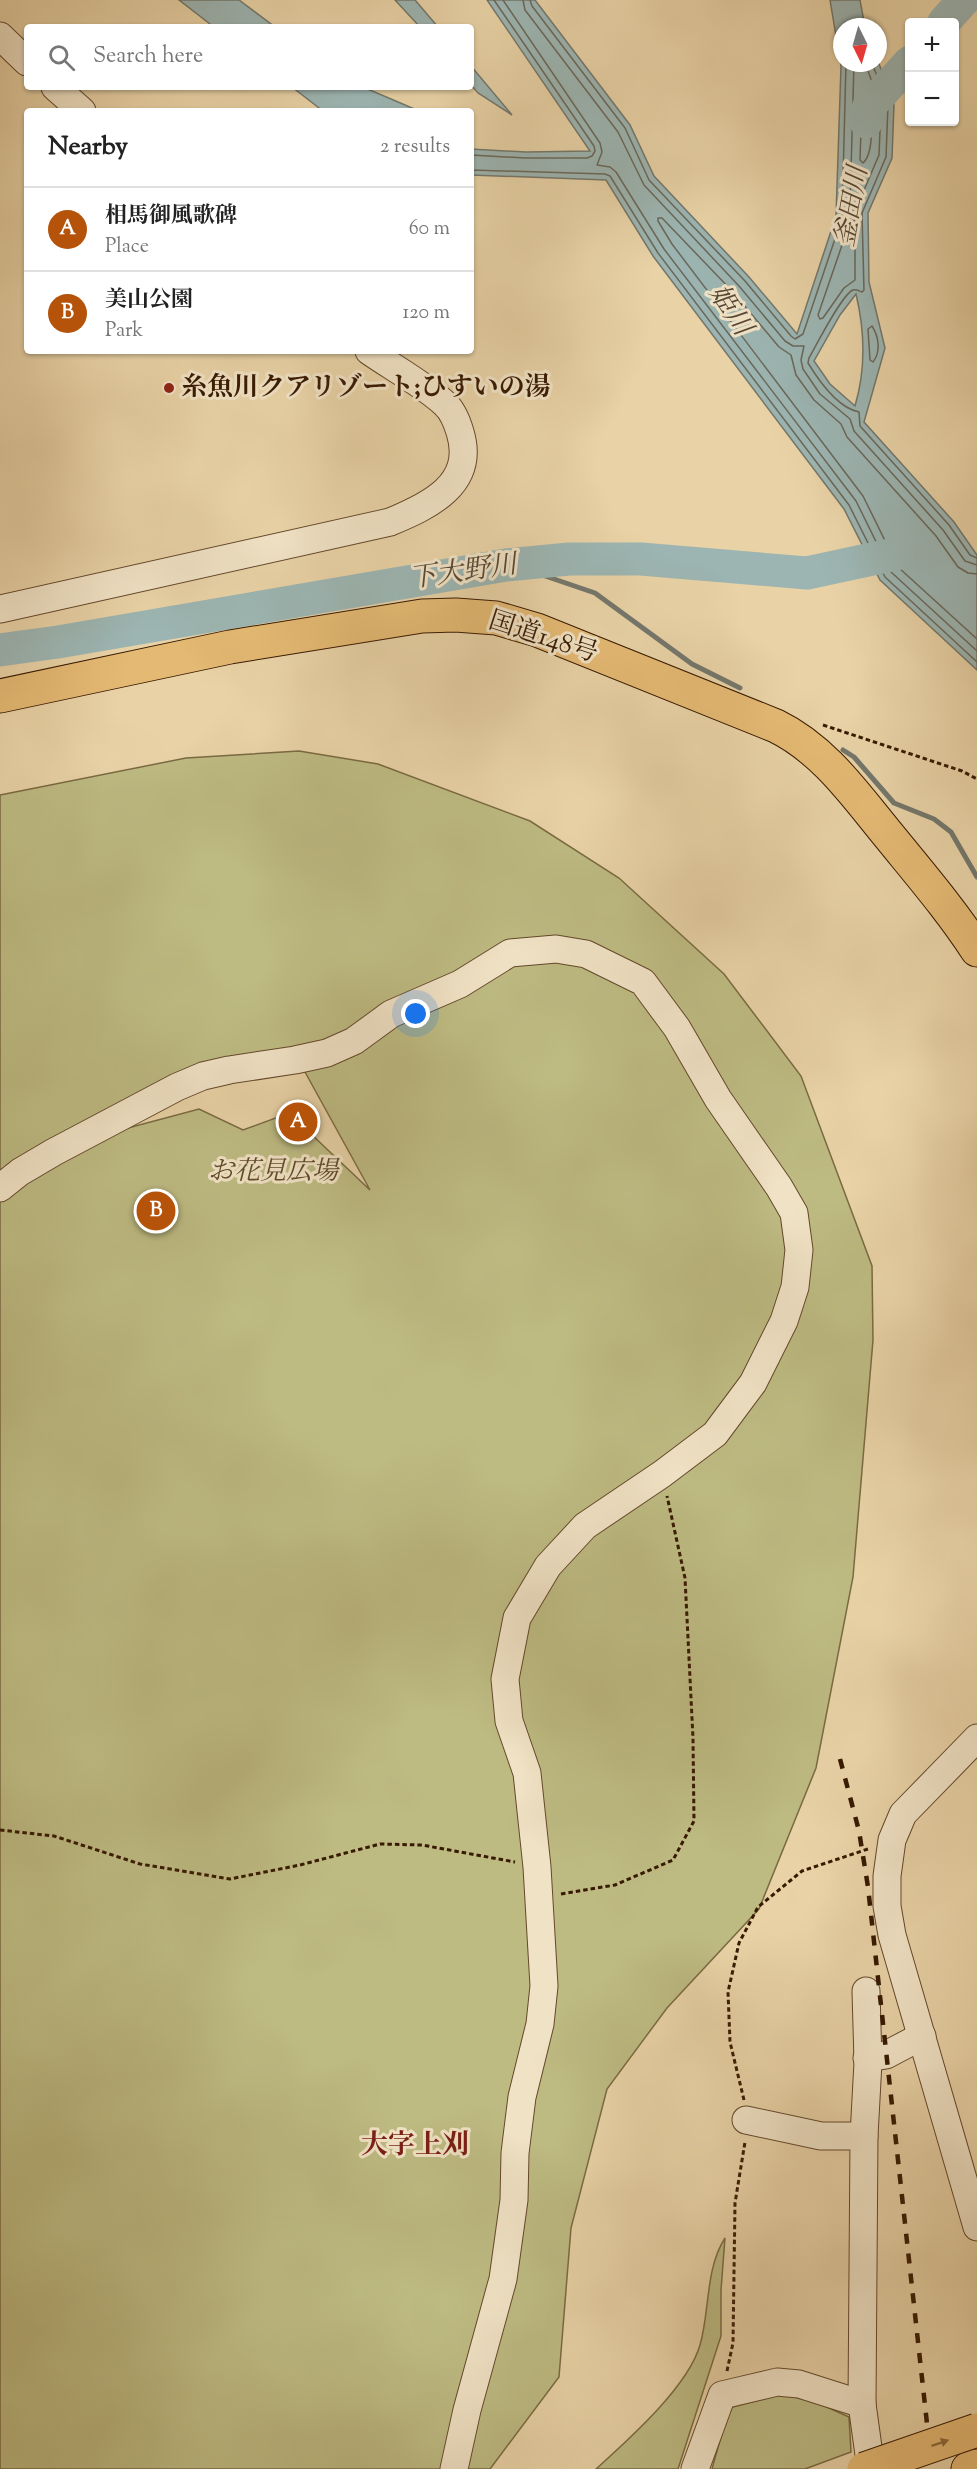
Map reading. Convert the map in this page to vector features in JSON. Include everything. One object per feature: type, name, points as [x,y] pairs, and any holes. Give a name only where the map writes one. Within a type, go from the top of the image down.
[{"type":"highway","name":"国道148号","points":[[0,696],[230,647],[422,616],[456,615],[496,618],[537,630],[765,721],[807,743],[843,780],[930,886],[977,950]]},
{"type":"highway","points":[[864,2469],[977,2430]]},
{"type":"highway","points":[[968,2469],[977,2466]]},
{"type":"street","points":[[0,36],[24,59]]},
{"type":"street","points":[[58,90],[79,108]]},
{"type":"street","points":[[0,609],[390,522],[425,507],[444,494],[456,478],[462,458],[463,442],[456,420],[446,404],[373,354]]},
{"type":"street","points":[[0,1188],[20,1172],[63,1146],[177,1087],[203,1076],[229,1070],[327,1053],[354,1041],[391,1014],[460,984],[510,953],[556,949],[586,954],[643,982],[677,1029],[718,1099],[779,1186],[794,1213],[799,1250],[795,1287],[784,1321],[753,1383],[715,1434],[662,1474],[585,1526],[548,1566],[517,1618],[505,1679],[508,1721],[527,1773],[537,1867],[544,1986],[540,2024],[522,2097],[515,2153],[514,2200],[503,2279],[453,2469]]},
{"type":"street","points":[[977,1738],[903,1814],[892,1840],[887,1876],[887,1906],[892,1935],[977,2227]]},
{"type":"street","points":[[866,1991],[862,2404],[871,2469]]},
{"type":"street","points":[[867,2058],[886,2055],[922,2036]]},
{"type":"street","points":[[746,2120],[821,2136],[864,2136]]},
{"type":"street","points":[[694,2469],[722,2395],[777,2382],[807,2386],[862,2404]]},
{"type":"path","points":[[817,722],[962,771],[977,779]]},
{"type":"path","points":[[539,1898],[615,1885],[673,1860],[694,1821],[693,1738],[685,1578],[662,1474]]},
{"type":"path","points":[[0,1830],[54,1836],[140,1864],[230,1879],[300,1865],[380,1844],[422,1845],[537,1867]]},
{"type":"path","points":[[722,2395],[733,2343],[735,2203],[746,2120],[744,2100],[730,2042],[728,1992],[739,1943],[759,1907],[802,1871],[892,1840]]},
{"type":"green space","name":"お花見広場","points":[[299,751],[378,764],[530,821],[619,878],[724,974],[801,1076],[872,1266],[873,1340],[853,1577],[816,1768],[759,1909],[667,2008],[607,2089],[571,2228],[559,2377],[490,2469],[0,2469],[0,795],[186,758]],"holes":[[[270,1059],[305,1072],[370,1190],[289,1113],[243,1130],[199,1109],[53,1148]]]},
{"type":"green space","points":[[725,2238],[721,2290],[721,2336],[678,2469],[596,2469],[655,2412],[683,2378],[693,2361],[703,2332],[714,2263]]},
{"type":"green space","points":[[783,2394],[818,2403],[849,2417],[851,2452],[805,2469],[712,2469],[729,2408]]},
{"type":"water","points":[[179,0],[239,0],[271,24],[210,24]]},
{"type":"water","points":[[395,0],[415,0],[435,24],[417,24]]},
{"type":"water","name":"姫川","points":[[487,0],[535,0],[630,125],[654,176],[749,277],[797,334],[836,216],[841,72],[882,72],[894,104],[892,158],[868,213],[869,282],[885,348],[864,422],[954,522],[977,555],[977,670],[880,580],[844,509],[653,256],[606,180],[474,175],[474,149],[526,152],[590,151]],"holes":[[[856,294],[863,364],[855,406],[830,384],[814,361],[840,315]]]},
{"type":"water","points":[[830,0],[860,0],[863,18],[833,18]]},
{"type":"water","points":[[474,70],[512,115],[474,88]]},
{"type":"water","points":[[296,90],[370,90],[412,108],[319,108]]},
{"type":"waterway","name":"釜田川","points":[[948,18],[964,0]]},
{"type":"waterway","name":"釜田川","points":[[866,122],[868,108],[905,67]]},
{"type":"waterway","name":"下大野川","points":[[0,650],[506,565],[569,559],[641,559],[807,573],[914,550]]},
{"type":"waterway","points":[[510,564],[595,593],[692,664],[740,688]]},
{"type":"waterway","points":[[843,750],[854,757],[894,803],[934,819],[951,832],[977,877]]},
{"type":"railway","points":[[840,1759],[859,1831],[868,1887],[932,2469]]},
{"type":"place","name":"糸魚川クアリゾート;ひすいの湯","points":[[169,388]]},
{"type":"place","name":"相馬御風歌碑","points":[[298,1122]]},
{"type":"place","name":"美山公園","points":[[156,1211]]},
{"type":"district","name":"大字上刈","points":[[415,2146]]}]
